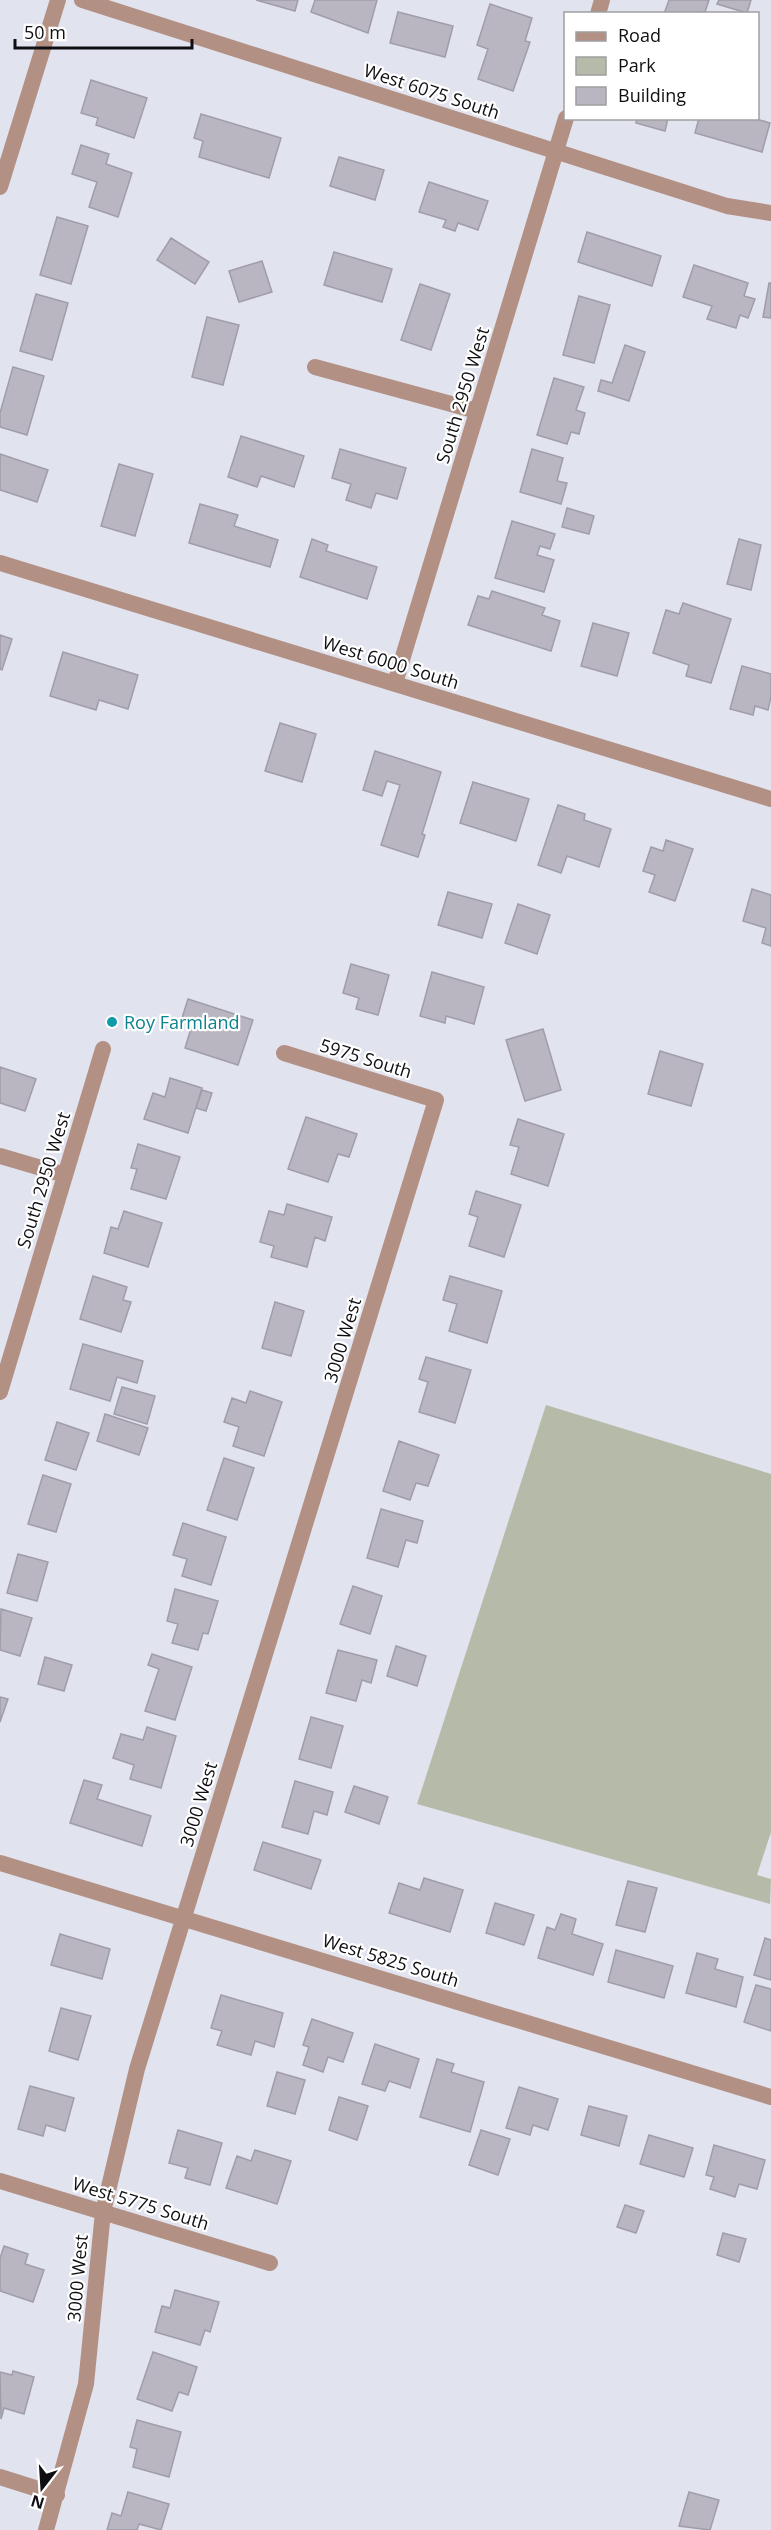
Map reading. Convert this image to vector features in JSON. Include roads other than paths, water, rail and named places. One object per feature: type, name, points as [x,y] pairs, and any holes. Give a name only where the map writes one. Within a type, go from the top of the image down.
[{"type":"street","points":[[0,187],[58,0]]},
{"type":"street","name":"West 6075 South","points":[[82,0],[727,206],[771,213]]},
{"type":"street","name":"South 2950 West","points":[[395,683],[565,120]]},
{"type":"street","points":[[315,367],[477,411]]},
{"type":"street","name":"West 6000 South","points":[[0,563],[771,799]]},
{"type":"street","name":"South 2950 West","points":[[0,1392],[103,1049]]},
{"type":"street","name":"5975 South","points":[[284,1053],[436,1100]]},
{"type":"street","name":"3000 West","points":[[46,2530],[86,2384],[103,2212],[137,2069],[436,1100]]},
{"type":"street","points":[[0,1156],[65,1175]]},
{"type":"street","name":"West 5825 South","points":[[0,1863],[771,2097]]},
{"type":"street","name":"West 5775 South","points":[[0,2181],[270,2263]]},
{"type":"street","points":[[0,2477],[57,2495]]},
{"type":"place","name":"Roy Farmland","points":[[112,1022]]}]
